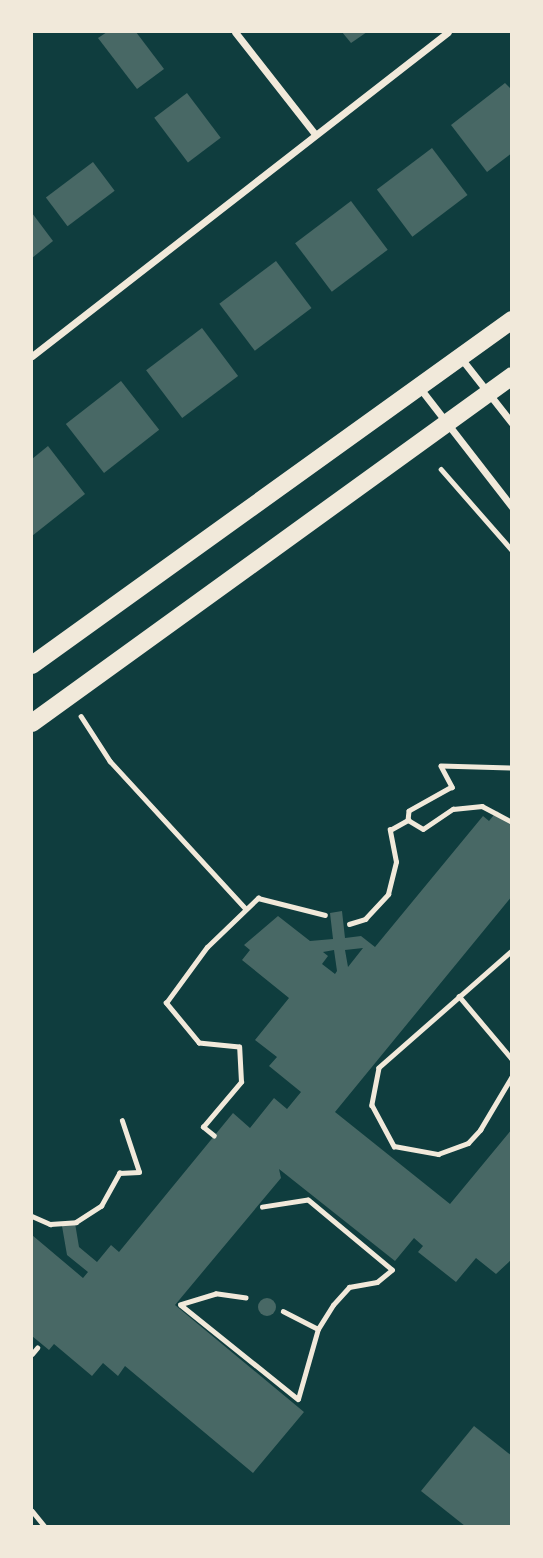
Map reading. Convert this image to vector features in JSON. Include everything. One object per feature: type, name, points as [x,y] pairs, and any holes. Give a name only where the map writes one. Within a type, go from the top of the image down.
[{"type":"main road","points":[[32,665],[512,320]]},
{"type":"main road","points":[[32,723],[512,376]]},
{"type":"street","points":[[235,32],[315,134]]},
{"type":"street","points":[[32,356],[448,32]]},
{"type":"street","points":[[460,357],[512,423]]},
{"type":"street","points":[[419,387],[512,507]]},
{"type":"lane","points":[[32,1511],[44,1527]]},
{"type":"path","points":[[440,469],[512,550]]},
{"type":"path","points":[[81,716],[110,761],[245,908]]},
{"type":"path","points":[[408,820],[409,811],[452,787],[441,766],[512,768]]},
{"type":"path","points":[[408,820],[422,829],[453,809],[482,806],[512,822]]},
{"type":"path","points":[[349,924],[365,919],[388,894],[396,862],[390,830],[408,820]]},
{"type":"path","points":[[214,1136],[203,1127],[241,1082],[239,1047],[199,1043],[166,1003],[245,908],[269,895],[310,916],[325,915]]},
{"type":"path","points":[[511,954],[459,996],[379,1068],[372,1105],[386,1138],[421,1154],[455,1150],[480,1130],[512,1076]]},
{"type":"path","points":[[459,996],[512,1059]]},
{"type":"path","points":[[32,1216],[50,1224],[76,1222],[101,1206],[119,1173],[139,1172],[122,1121]]},
{"type":"path","points":[[246,1297],[216,1294],[181,1305],[298,1399],[318,1329],[340,1294],[392,1270],[308,1200],[263,1207]]},
{"type":"path","points":[[283,1311],[318,1329]]},
{"type":"path","points":[[32,1354],[37,1348]]},
{"type":"building","points":[[107,32],[136,32],[164,69],[137,89],[98,38]]},
{"type":"building","points":[[342,32],[367,32],[351,43]]},
{"type":"building","points":[[505,83],[512,90],[512,153],[487,172],[451,125]]},
{"type":"building","points":[[187,93],[221,138],[188,162],[154,118]]},
{"type":"building","points":[[432,148],[468,195],[412,237],[377,190]]},
{"type":"building","points":[[93,162],[115,191],[68,226],[46,198]]},
{"type":"building","points":[[351,201],[388,250],[332,292],[295,243]]},
{"type":"building","points":[[32,213],[53,241],[32,258]]},
{"type":"building","points":[[276,261],[312,308],[255,351],[219,304]]},
{"type":"building","points":[[202,328],[238,376],[182,418],[146,370]]},
{"type":"building","points":[[121,381],[159,430],[104,473],[66,424]]},
{"type":"building","points":[[48,446],[85,494],[32,536],[32,459]]},
{"type":"building","points":[[497,811],[512,823],[512,896],[335,1112],[450,1204],[512,1129],[512,1259],[496,1274],[476,1258],[456,1282],[418,1252],[423,1246],[414,1238],[395,1261],[279,1169],[281,1178],[175,1305],[304,1412],[253,1473],[125,1366],[118,1376],[103,1363],[92,1376],[54,1344],[49,1350],[32,1336],[32,1235],[83,1278],[88,1272],[67,1255],[62,1226],[75,1223],[79,1247],[97,1262],[111,1245],[119,1252],[233,1113],[250,1128],[274,1098],[287,1109],[301,1092],[269,1066],[277,1057],[255,1040],[289,998],[242,960],[250,950],[244,945],[278,916],[310,941],[333,939],[330,913],[342,911],[345,938],[361,936],[375,947],[483,816],[489,821]],"holes":[[[363,948],[348,967],[345,950]],[[334,950],[337,971],[335,974],[322,964],[328,956],[323,952]]]},
{"type":"building","points":[[267,1298],[273,1301],[276,1307],[273,1313],[267,1316],[261,1313],[258,1307],[261,1301]]},
{"type":"building","points":[[474,1426],[512,1456],[512,1526],[465,1526],[421,1491]]}]
